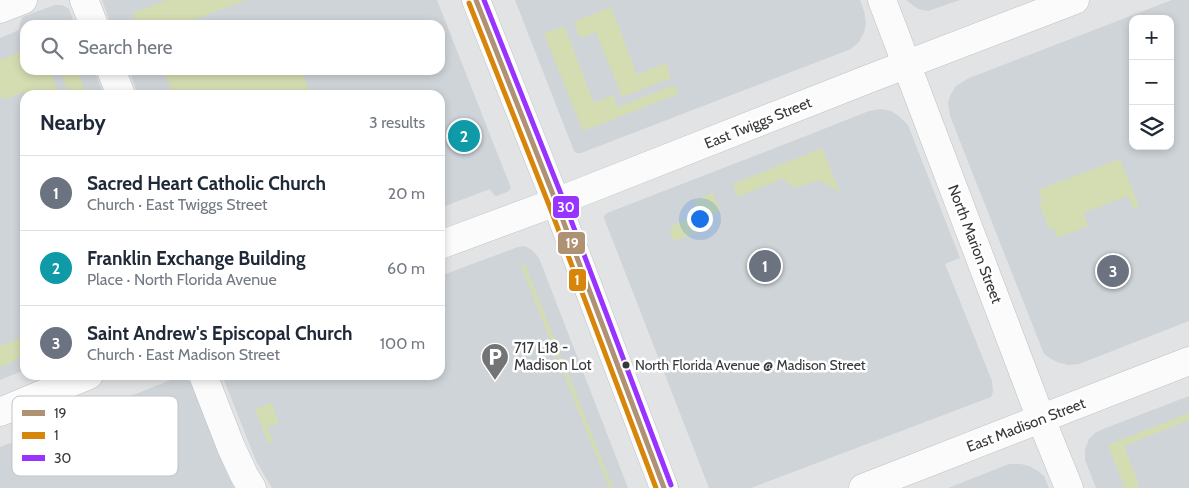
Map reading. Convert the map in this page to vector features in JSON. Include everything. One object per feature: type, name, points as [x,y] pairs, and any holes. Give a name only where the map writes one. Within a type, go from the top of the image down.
[{"type":"street","points":[[0,9],[23,0]]},
{"type":"street","points":[[84,0],[92,20]]},
{"type":"street","points":[[476,0],[556,202],[664,488]]},
{"type":"street","name":"North Marion Street","points":[[882,0],[1069,488]]},
{"type":"street","name":"East Twiggs Street","points":[[445,243],[556,202],[1075,0]]},
{"type":"street","points":[[113,75],[119,90]]},
{"type":"street","name":"East Madison Street","points":[[863,488],[1189,361]]},
{"type":"street","points":[[38,396],[77,380]]},
{"type":"street","points":[[205,380],[231,447],[252,488]]},
{"type":"street","points":[[0,412],[12,407]]},
{"type":"shaded area","points":[[102,0],[437,0],[445,20],[109,20]]},
{"type":"shaded area","points":[[515,0],[860,0],[866,23],[864,33],[858,43],[851,49],[581,153],[576,153]]},
{"type":"shaded area","points":[[906,0],[960,0],[928,11],[918,9]]},
{"type":"shaded area","points":[[1172,0],[1189,0],[1189,321],[1079,364],[1068,365],[1060,363],[1044,354],[950,116],[948,102],[956,86],[969,78],[1129,17],[1129,150],[1174,150],[1174,15],[1133,15]]},
{"type":"shaded area","points":[[55,5],[62,5],[69,9],[73,20],[21,20],[22,17]]},
{"type":"shaded area","points":[[445,20],[511,188],[509,191],[497,196],[490,189],[445,206],[445,90],[136,90],[131,75],[445,75]]},
{"type":"shaded area","points":[[20,26],[20,75],[96,75],[102,90],[20,90],[20,372],[0,380],[0,38],[19,30]]},
{"type":"shaded area","points":[[881,109],[891,111],[908,125],[960,258],[945,264],[992,381],[993,392],[991,397],[751,488],[709,488],[604,216],[607,213],[869,111]]},
{"type":"shaded area","points":[[525,246],[532,250],[539,258],[628,488],[272,488],[256,461],[224,380],[445,380],[445,274]]},
{"type":"shaded area","points":[[171,380],[187,380],[190,382],[234,488],[0,488],[0,447],[12,442],[12,476],[178,476],[178,396],[130,396]]},
{"type":"shaded area","points":[[1189,396],[1189,488],[1096,488],[1085,460],[1085,449],[1089,439],[1095,433]]},
{"type":"shaded area","points":[[1009,464],[1021,464],[1038,471],[1044,476],[1049,488],[948,488]]},
{"type":"green space","points":[[167,0],[246,0],[193,20],[135,20],[133,13]]},
{"type":"green space","points":[[611,7],[637,75],[666,63],[671,78],[622,97],[596,32],[580,38],[574,22]]},
{"type":"green space","points":[[564,26],[594,103],[613,95],[618,107],[674,85],[678,94],[583,131],[544,34]]},
{"type":"green space","points":[[20,52],[20,75],[52,75],[57,90],[20,90],[20,93],[3,100],[0,92],[0,60]]},
{"type":"green space","points":[[62,75],[79,75],[85,90],[67,90]]},
{"type":"green space","points":[[166,75],[303,75],[309,90],[171,90]]},
{"type":"green space","points":[[822,148],[840,192],[818,180],[797,188],[786,183],[784,178],[738,197],[733,184]]},
{"type":"green space","points":[[1120,159],[1139,206],[1133,209],[1128,196],[1083,213],[1088,226],[1057,238],[1054,228],[1049,229],[1039,203],[1043,202],[1038,190]]},
{"type":"green space","points":[[713,193],[720,211],[692,223],[695,233],[674,241],[670,231],[673,225],[699,215],[694,201]]},
{"type":"green space","points":[[525,264],[613,488],[609,488],[521,266]]},
{"type":"green space","points":[[20,338],[20,357],[0,367],[0,346]]},
{"type":"green space","points":[[271,403],[279,423],[267,427],[273,441],[268,443],[255,409]]},
{"type":"green space","points":[[1189,413],[1189,420],[1124,446],[1140,488],[1125,488],[1108,445]]},
{"type":"transit line","name":"19","points":[[476,0],[556,202],[664,488]]},
{"type":"transit line","name":"30","points":[[484,0],[563,199],[671,485]]},
{"type":"transit line","name":"1","points":[[469,3],[549,205],[656,488]]},
{"type":"place","name":"Franklin Exchange Building","points":[[464,136]]},
{"type":"place","name":"Sacred Heart Catholic Church","points":[[765,266]]},
{"type":"place","name":"Saint Andrew's Episcopal Church","points":[[1113,271]]},
{"type":"place","name":"North Florida Avenue @ Madison Street","points":[[626,365]]},
{"type":"place","name":"717 L18 - Madison Lot","points":[[495,381]]}]
